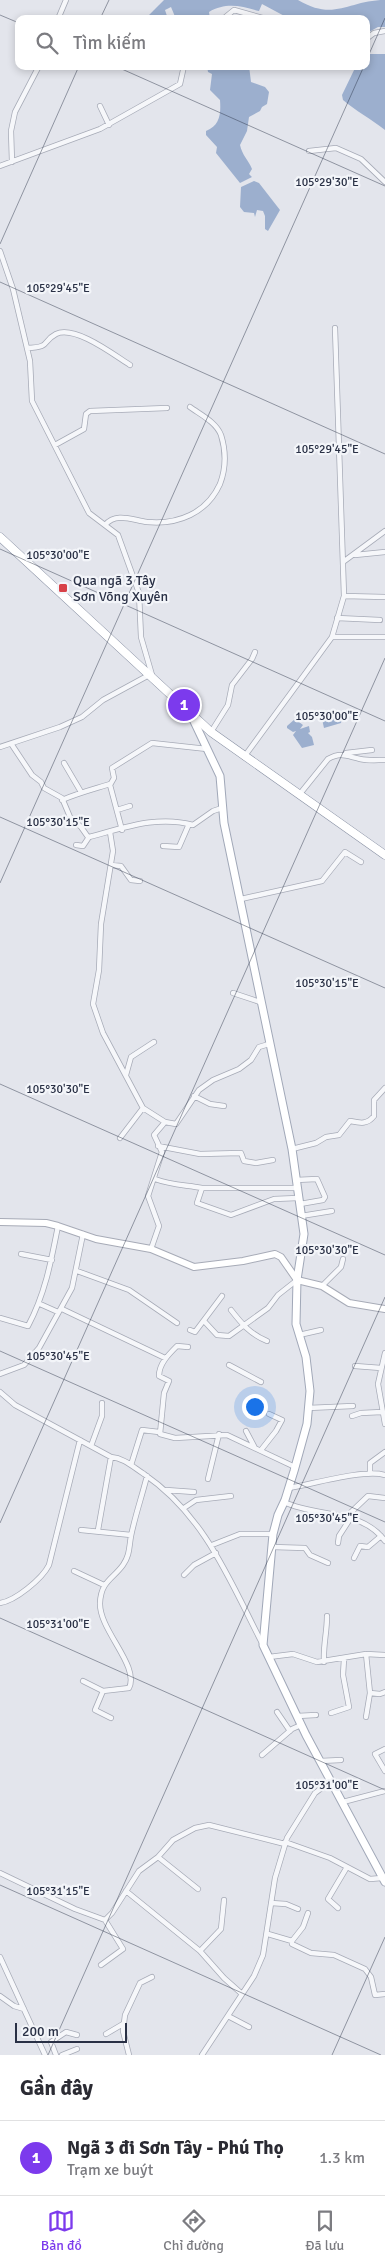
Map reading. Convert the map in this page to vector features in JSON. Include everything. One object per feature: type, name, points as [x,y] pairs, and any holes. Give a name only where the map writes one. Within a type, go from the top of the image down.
[{"type":"highway","points":[[1,539],[211,732],[385,856]]},
{"type":"main road","points":[[191,715],[220,776],[222,808],[260,1002],[292,1149],[304,1234],[297,1280],[296,1324],[308,1374],[310,1391],[307,1424],[296,1467],[273,1534],[263,1645],[320,1761],[384,1879]]},
{"type":"street","points":[[60,15],[66,0]]},
{"type":"street","points":[[228,15],[234,10],[252,15]]},
{"type":"street","points":[[370,36],[374,33],[385,31]]},
{"type":"street","points":[[12,162],[12,120],[37,70]]},
{"type":"street","points":[[0,166],[109,125],[180,84],[183,70]]},
{"type":"street","points":[[100,106],[109,125]]},
{"type":"street","points":[[309,151],[336,148],[363,161],[385,182]]},
{"type":"street","points":[[0,251],[13,289],[30,362],[32,401],[89,513],[118,535],[139,593],[140,637],[152,677],[103,700],[82,717],[12,745],[0,747]]},
{"type":"street","points":[[244,757],[332,637],[344,596],[335,328]]},
{"type":"street","points":[[27,348],[41,347],[56,334],[68,333],[90,340],[130,365]]},
{"type":"street","points":[[105,525],[115,518],[148,522],[176,520],[202,510],[213,498],[224,470],[223,441],[215,425],[190,407]]},
{"type":"street","points":[[55,445],[84,429],[86,414],[90,411],[167,408]]},
{"type":"street","points":[[343,562],[385,531]]},
{"type":"street","points":[[353,555],[385,552]]},
{"type":"street","points":[[344,596],[385,597]]},
{"type":"street","points":[[337,618],[380,620]]},
{"type":"street","points":[[332,637],[385,637]]},
{"type":"street","points":[[211,732],[228,705],[232,685],[252,659],[255,652]]},
{"type":"street","points":[[62,800],[80,792],[87,792],[110,784],[114,778],[112,768],[152,743],[207,749]]},
{"type":"street","points":[[12,745],[32,776],[62,800],[70,817],[81,827],[88,838]]},
{"type":"street","points":[[299,796],[328,759],[345,753],[372,750]]},
{"type":"street","points":[[345,753],[362,760],[385,760]]},
{"type":"street","points":[[64,763],[80,792]]},
{"type":"street","points":[[110,784],[122,830]]},
{"type":"street","points":[[117,810],[130,806]]},
{"type":"street","points":[[76,845],[84,846],[88,838],[122,830],[144,822],[160,820],[198,824],[204,816],[222,808]]},
{"type":"street","points":[[163,846],[179,847],[189,824]]},
{"type":"street","points":[[110,832],[113,851],[99,953],[99,970],[93,1004],[103,1033],[143,1108],[164,1122],[176,1124],[198,1090],[213,1080],[238,1070],[251,1060],[259,1047],[269,1044]]},
{"type":"street","points":[[241,899],[322,882],[345,852],[361,862]]},
{"type":"street","points":[[111,865],[121,866],[131,880],[140,880]]},
{"type":"street","points":[[233,993],[260,1002]]},
{"type":"street","points":[[126,1075],[131,1057],[154,1042]]},
{"type":"street","points":[[292,1149],[316,1144],[326,1137],[339,1135],[350,1121],[369,1122],[374,1116],[374,1100],[385,1088]]},
{"type":"street","points":[[194,1096],[210,1104],[224,1106]]},
{"type":"street","points":[[120,1138],[143,1108]]},
{"type":"street","points":[[151,1249],[159,1226],[155,1210],[148,1200],[148,1193],[155,1179],[161,1155],[154,1135],[164,1122]]},
{"type":"street","points":[[158,1146],[200,1154],[241,1152],[244,1161],[256,1163],[272,1160]]},
{"type":"street","points":[[155,1179],[170,1185],[202,1188],[296,1184],[317,1179],[325,1197],[323,1200],[298,1201],[274,1199],[231,1214],[197,1203],[202,1188]]},
{"type":"street","points":[[301,1216],[332,1211]]},
{"type":"street","points":[[0,1222],[46,1223],[112,1243],[123,1243],[151,1249],[200,1267],[275,1254],[281,1257],[297,1280],[322,1286],[349,1303],[385,1309]]},
{"type":"street","points":[[0,1318],[27,1327],[40,1304],[49,1278],[58,1226]]},
{"type":"street","points":[[0,1374],[24,1365],[39,1348],[60,1310],[78,1271],[84,1234]]},
{"type":"street","points":[[21,1254],[52,1260]]},
{"type":"street","points":[[322,1286],[341,1267],[344,1259]]},
{"type":"street","points":[[78,1271],[129,1290],[177,1323]]},
{"type":"street","points":[[204,1321],[217,1335],[229,1336],[268,1308],[278,1295],[297,1280]]},
{"type":"street","points":[[190,1330],[194,1332],[222,1296]]},
{"type":"street","points":[[40,1304],[60,1310],[142,1345],[165,1358]]},
{"type":"street","points":[[231,1310],[251,1333],[267,1341]]},
{"type":"street","points":[[299,1334],[321,1330]]},
{"type":"street","points":[[159,1432],[162,1426],[164,1393],[169,1381],[158,1375],[165,1358],[177,1346],[188,1347]]},
{"type":"street","points":[[385,1353],[378,1384],[385,1424]]},
{"type":"street","points":[[229,1365],[261,1382]]},
{"type":"street","points":[[355,1366],[381,1368]]},
{"type":"street","points":[[0,1392],[15,1405],[111,1457],[120,1458],[166,1490],[184,1508],[212,1545],[263,1645]]},
{"type":"street","points":[[91,1446],[102,1416],[102,1403]]},
{"type":"street","points":[[308,1408],[353,1406]]},
{"type":"street","points":[[352,1416],[361,1412],[382,1412]]},
{"type":"street","points":[[258,1449],[276,1431],[282,1420],[268,1414]]},
{"type":"street","points":[[130,1465],[142,1430],[159,1432],[166,1437],[175,1438],[219,1434],[235,1438],[296,1467]]},
{"type":"street","points":[[246,1431],[258,1449]]},
{"type":"street","points":[[208,1479],[219,1434]]},
{"type":"street","points":[[0,1603],[7,1602],[38,1581],[49,1566],[80,1440]]},
{"type":"street","points":[[370,1473],[370,1463],[385,1452]]},
{"type":"street","points":[[98,1530],[111,1457]]},
{"type":"street","points":[[289,1488],[370,1473],[385,1475]]},
{"type":"street","points":[[83,1681],[103,1691],[129,1688],[131,1684],[128,1664],[106,1628],[100,1603],[104,1584],[124,1564],[131,1547],[131,1535],[147,1476]]},
{"type":"street","points":[[166,1490],[194,1492]]},
{"type":"street","points":[[184,1508],[196,1500],[231,1496]]},
{"type":"street","points":[[338,1543],[339,1536],[348,1518],[368,1496],[385,1498]]},
{"type":"street","points":[[284,1502],[300,1510],[328,1512],[348,1518],[371,1527],[385,1541]]},
{"type":"street","points":[[81,1530],[98,1530],[131,1535]]},
{"type":"street","points":[[212,1545],[240,1534],[273,1534]]},
{"type":"street","points":[[354,1558],[360,1546],[368,1548],[381,1536]]},
{"type":"street","points":[[272,1547],[305,1548],[312,1556],[328,1563]]},
{"type":"street","points":[[184,1575],[194,1565],[216,1553]]},
{"type":"street","points":[[74,1571],[104,1584]]},
{"type":"street","points":[[324,1662],[323,1644],[327,1635],[327,1616]]},
{"type":"street","points":[[269,1657],[290,1653],[315,1662],[324,1662],[366,1654],[385,1655]]},
{"type":"street","points":[[366,1654],[370,1693],[366,1717]]},
{"type":"street","points":[[331,1713],[349,1707],[343,1675],[344,1659]]},
{"type":"street","points":[[103,1691],[95,1710],[111,1718]]},
{"type":"street","points":[[370,1693],[380,1694],[385,1692]]},
{"type":"street","points":[[277,1712],[290,1731]]},
{"type":"street","points":[[297,1716],[316,1715]]},
{"type":"street","points":[[262,1755],[290,1731],[302,1725]]},
{"type":"street","points":[[385,1748],[375,1754],[385,1771]]},
{"type":"street","points":[[320,1761],[341,1760]]},
{"type":"street","points":[[202,2055],[242,1994],[263,1956],[268,1934],[271,1902],[285,1843],[315,1793],[323,1787],[332,1784]]},
{"type":"street","points":[[342,1802],[385,1791]]},
{"type":"street","points":[[105,1920],[112,1913],[139,1871],[158,1857],[172,1840],[205,1824],[308,1849],[372,1879],[384,1879]]},
{"type":"street","points":[[158,1857],[198,1889]]},
{"type":"street","points":[[338,1908],[328,1899],[346,1867]]},
{"type":"street","points":[[0,1873],[75,1909],[105,1920],[123,1949],[101,1965]]},
{"type":"street","points":[[126,1891],[200,1951],[224,1978],[242,1994]]},
{"type":"street","points":[[200,1951],[221,1929],[224,1900]]},
{"type":"street","points":[[271,1902],[298,1909]]},
{"type":"street","points":[[292,1941],[304,1927],[308,1913]]},
{"type":"street","points":[[268,1934],[292,1941],[292,1944],[311,1953],[334,1955],[365,1969],[371,1977],[374,1995],[385,1994]]},
{"type":"street","points":[[0,1957],[45,2055]]},
{"type":"street","points":[[129,2055],[123,2024],[140,1983],[152,1977]]},
{"type":"street","points":[[0,1996],[14,2006],[24,2009]]},
{"type":"street","points":[[228,2016],[249,2027]]},
{"type":"street","points":[[106,2034],[123,2024]]},
{"type":"street","points":[[56,2055],[51,2042],[66,2032],[77,2035]]},
{"type":"street","points":[[62,2055],[77,2049]]},
{"type":"water","points":[[164,0],[298,0],[311,6],[332,10],[361,3],[385,0],[385,27],[378,27],[370,31],[370,15],[283,15],[262,4],[259,11],[240,6],[228,6],[215,9],[209,12],[209,15],[174,15],[171,7],[165,10],[167,15],[149,15]]},
{"type":"water","points":[[370,54],[385,54],[385,130],[343,100],[342,95],[354,70],[370,70]]},
{"type":"water","points":[[208,70],[250,70],[251,82],[265,87],[269,92],[267,104],[260,111],[249,117],[247,131],[240,145],[252,169],[249,174],[252,177],[240,183],[216,153],[217,147],[206,135],[206,131],[211,129],[219,119],[220,110],[220,100],[210,90],[212,74]]},
{"type":"water","points":[[254,181],[259,183],[280,210],[268,231],[265,229],[263,211],[257,210],[255,217],[254,213],[244,212],[240,207],[241,187]]},
{"type":"water","points":[[343,714],[341,723],[324,728],[322,719]]},
{"type":"water","points":[[295,719],[303,725],[300,729],[309,726],[310,732],[308,733],[312,737],[314,745],[302,748],[293,735],[296,731],[293,732],[287,728]]},
{"type":"place","name":"Qua ngã 3 Tây Sơn Võng Xuyên","points":[[63,588]]},
{"type":"place","name":"Ngã 3 đi Sơn Tây - Phú Thọ","points":[[184,705]]}]
